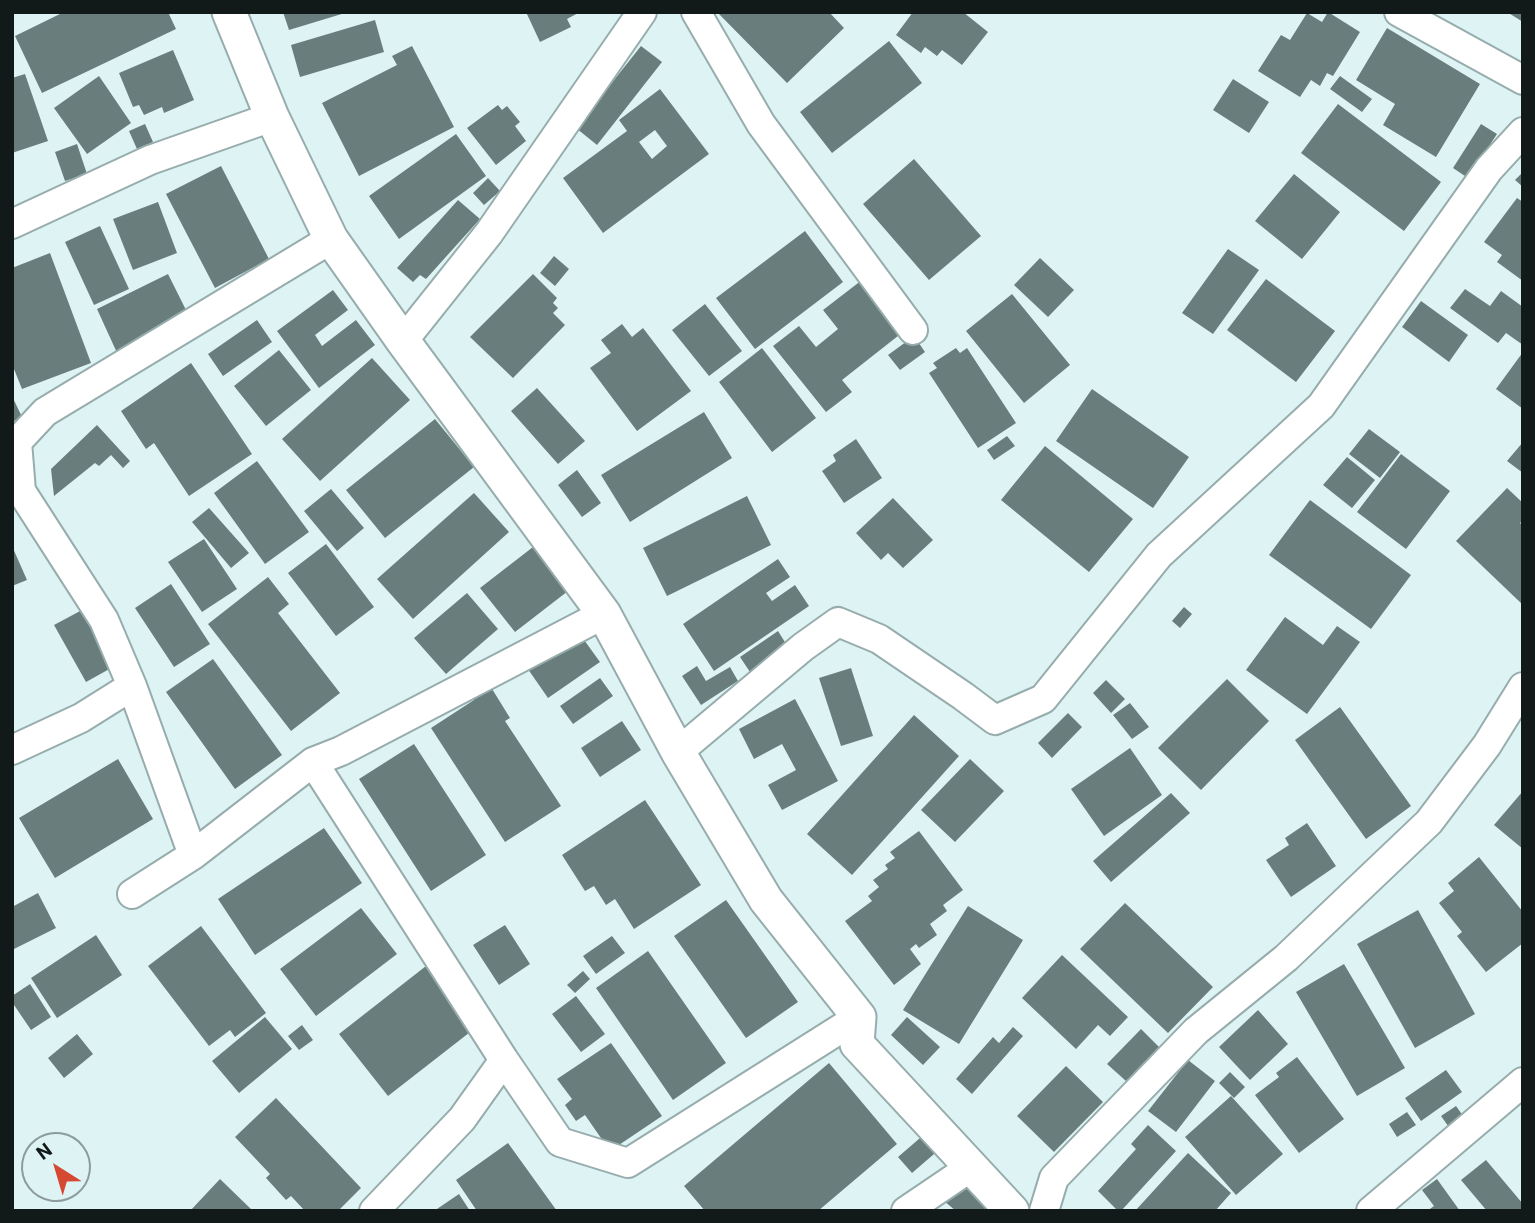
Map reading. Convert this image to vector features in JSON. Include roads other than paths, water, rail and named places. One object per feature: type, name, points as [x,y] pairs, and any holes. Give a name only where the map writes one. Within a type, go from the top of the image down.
[{"type":"street","points":[[229,12],[272,117],[331,239],[402,341],[604,614],[678,752],[766,901],[859,1017],[857,1044],[1012,1211]]},
{"type":"street","points":[[402,341],[489,233],[642,12]]},
{"type":"street","points":[[696,12],[761,124],[913,330]]},
{"type":"street","points":[[1399,12],[1523,80]]},
{"type":"street","points":[[12,225],[150,160],[272,117]]},
{"type":"street","points":[[678,752],[803,647],[838,622],[879,639],[995,720],[1042,699],[1159,555],[1321,406],[1489,169],[1523,132]]},
{"type":"street","points":[[193,855],[132,686],[104,620],[21,491],[17,442],[45,412],[331,239]]},
{"type":"street","points":[[132,894],[193,855],[313,762],[341,751],[604,614]]},
{"type":"street","points":[[12,750],[80,718],[132,686]]},
{"type":"street","points":[[1044,1211],[1054,1178],[1196,1031],[1286,958],[1429,822],[1487,745],[1523,687]]},
{"type":"street","points":[[313,762],[560,1143],[628,1163],[859,1017]]},
{"type":"street","points":[[374,1211],[461,1119],[504,1060]]},
{"type":"street","points":[[1371,1211],[1523,1082]]},
{"type":"street","points":[[906,1211],[971,1167]]}]
